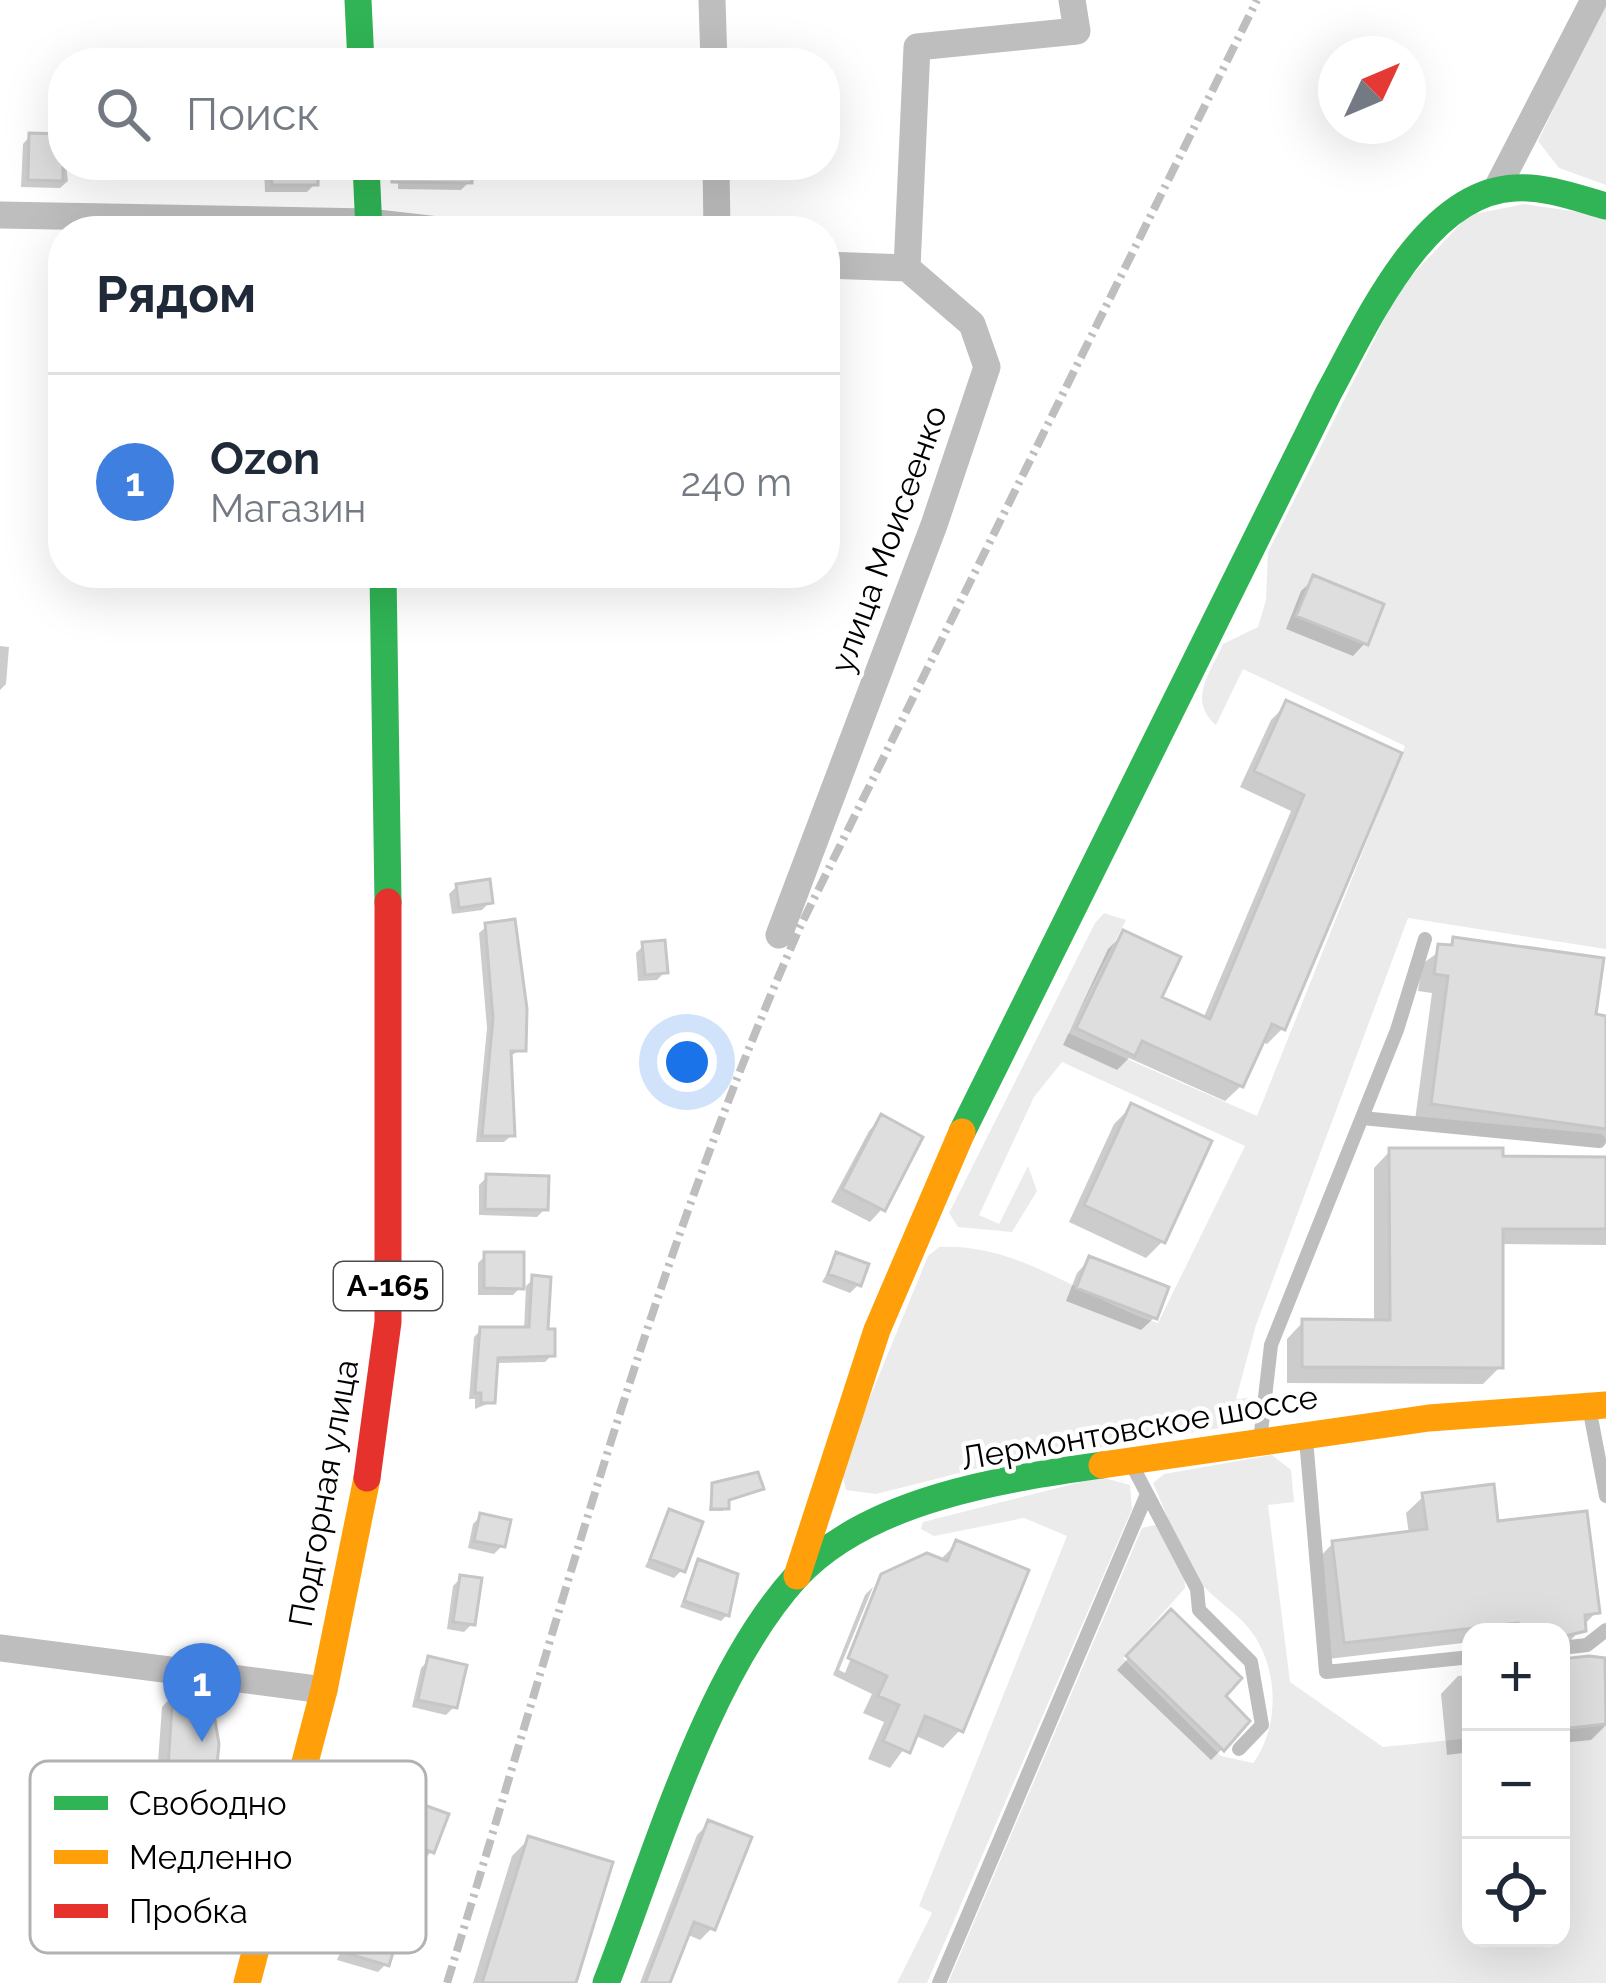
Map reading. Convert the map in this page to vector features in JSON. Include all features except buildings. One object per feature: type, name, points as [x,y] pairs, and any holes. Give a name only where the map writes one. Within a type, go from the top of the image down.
[{"type":"street","points":[[358,0],[360,48]]},
{"type":"street","points":[[712,0],[714,48]]},
{"type":"street","points":[[840,266],[908,268],[917,47],[1077,32],[1072,0]]},
{"type":"street","points":[[797,1576],[877,1330],[941,1171],[1120,821],[1329,392],[1398,271],[1429,233],[1496,190],[1588,4]]},
{"type":"street","points":[[366,180],[368,216]]},
{"type":"street","points":[[716,180],[717,216]]},
{"type":"street","points":[[1496,190],[1546,190],[1606,206]]},
{"type":"street","points":[[0,215],[48,216]]},
{"type":"street","name":"улица Моисеенко","points":[[779,935],[934,525],[986,367],[972,324],[908,268]]},
{"type":"street","name":"Подгорная улица","points":[[305,1761],[373,1451],[388,1322],[392,1130],[383,588]]},
{"type":"street","name":"Лермонтовское шоссе","points":[[606,1983],[725,1679],[797,1576],[846,1539],[907,1508],[1059,1471],[1305,1434],[1598,1405]]},
{"type":"street","points":[[0,1648],[323,1690]]},
{"type":"street","name":"Подгорная улица","points":[[247,1983],[255,1953]]},
{"type":"lane","points":[[1260,1441],[1270,1346],[1397,1030],[1425,939]]},
{"type":"lane","points":[[1362,1118],[1599,1141]]},
{"type":"lane","points":[[1598,1405],[1606,1496]]},
{"type":"lane","points":[[1305,1434],[1326,1672],[1462,1658]]},
{"type":"lane","points":[[1130,1461],[1197,1589],[1198,1610],[1251,1663],[1262,1725],[1239,1749]]},
{"type":"lane","points":[[939,1983],[1147,1494]]},
{"type":"lane","points":[[1570,1647],[1587,1645],[1606,1630]]},
{"type":"shaded area","points":[[1606,0],[1606,185],[1559,168],[1538,141]]},
{"type":"shaded area","points":[[1524,204],[1606,216],[1606,949],[1408,918],[1256,1325],[1236,1399],[1249,1398],[1244,1424],[987,1466],[876,1494],[846,1490],[841,1468],[928,1256],[939,1247],[969,1248],[1025,1263],[1158,1323],[1245,1146],[1062,1062],[1034,1097],[979,1215],[999,1224],[1028,1166],[1037,1191],[1012,1232],[958,1227],[949,1213],[1104,913],[1126,920],[1068,1033],[1257,1116],[1405,746],[1243,669],[1216,725],[1203,706],[1204,686],[1223,644],[1258,627],[1266,600],[1268,552],[1400,288],[1469,215]]},
{"type":"shaded area","points":[[1272,1455],[1291,1470],[1294,1502],[1268,1505],[1290,1682],[1383,1747],[1462,1739],[1462,1947],[1570,1947],[1570,1728],[1606,1724],[1606,1983],[948,1983],[1142,1528],[1156,1525],[1184,1572],[1185,1588],[1123,1658],[1221,1756],[1253,1763],[1262,1749],[1272,1715],[1267,1662],[1251,1631],[1190,1567],[1153,1483],[1164,1474]]},
{"type":"shaded area","points":[[1101,1477],[1130,1485],[1132,1509],[927,1983],[897,1983],[932,1913],[919,1906],[1067,1536],[1024,1518],[934,1536],[921,1529],[923,1522]]},
{"type":"railway","points":[[447,1983],[608,1449],[746,1055],[800,927],[1257,0]]},
{"type":"traffic: fast","points":[[358,0],[360,48]]},
{"type":"traffic: fast","points":[[367,180],[368,216]]},
{"type":"traffic: fast","points":[[962,1132],[1329,392],[1402,266],[1453,212],[1482,195],[1538,189],[1606,206]]},
{"type":"traffic: fast","points":[[383,588],[388,902]]},
{"type":"traffic: fast","points":[[606,1983],[709,1716],[764,1618],[796,1577],[826,1550],[898,1511],[981,1486],[1102,1465]]},
{"type":"traffic: slow","points":[[797,1576],[877,1330],[962,1132]]},
{"type":"traffic: slow","points":[[1102,1465],[1429,1418],[1606,1405]]},
{"type":"traffic: slow","points":[[305,1761],[367,1478]]},
{"type":"traffic: slow","points":[[247,1983],[255,1953]]},
{"type":"traffic: jam","points":[[367,1478],[388,1322],[388,902]]},
{"type":"place","name":"Ozon","points":[[202,1742]]}]
